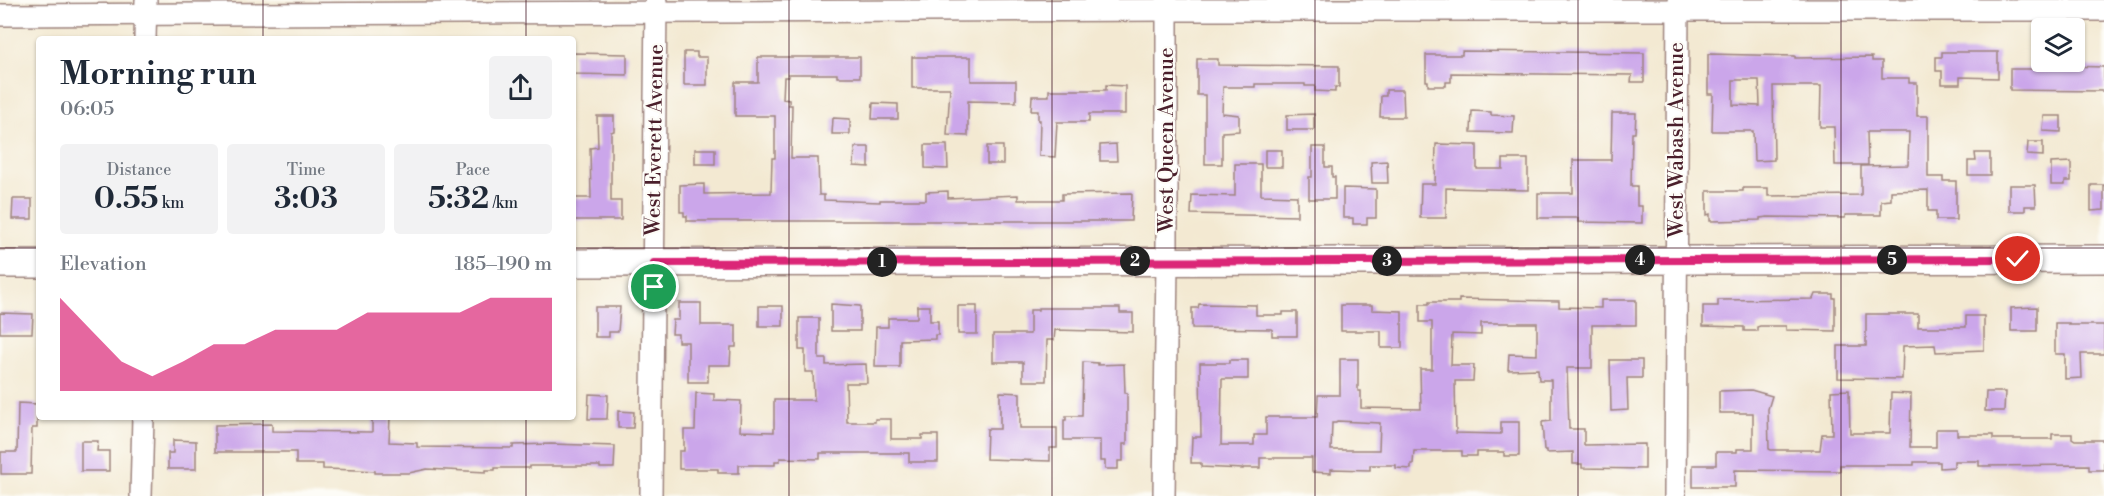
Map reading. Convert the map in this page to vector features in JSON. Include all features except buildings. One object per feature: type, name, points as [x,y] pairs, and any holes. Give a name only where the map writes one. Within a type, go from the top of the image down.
[{"type":"main road","points":[[576,263],[2104,259]]},
{"type":"main road","points":[[0,264],[36,264]]},
{"type":"street","name":"West Queen Avenue","points":[[1164,496],[1167,5]]},
{"type":"street","points":[[0,15],[146,7],[1678,5],[2104,10]]},
{"type":"street","name":"West Wabash Avenue","points":[[1675,496],[1678,5]]},
{"type":"street","points":[[145,36],[146,7]]},
{"type":"street","name":"West Everett Avenue","points":[[651,496],[656,7]]},
{"type":"street","points":[[141,496],[143,420]]},
{"type":"route","points":[[654,287],[654,263],[2018,259]]}]
